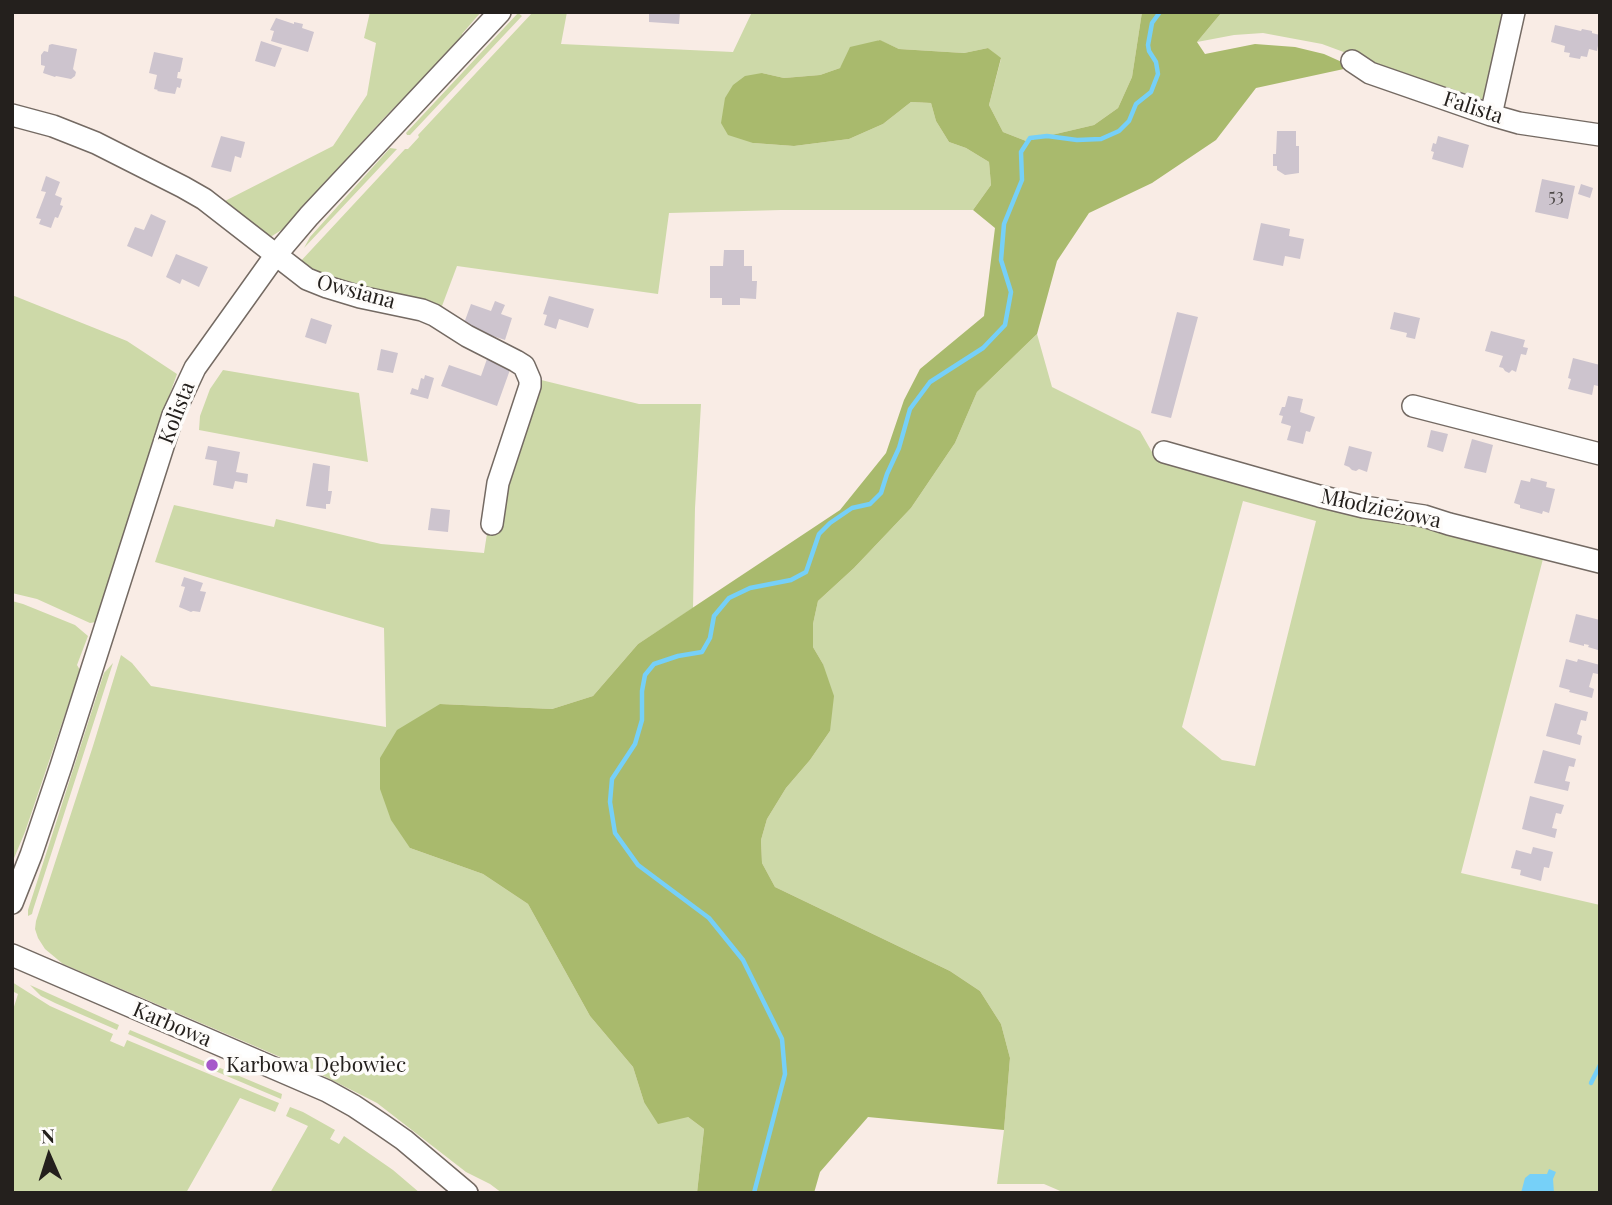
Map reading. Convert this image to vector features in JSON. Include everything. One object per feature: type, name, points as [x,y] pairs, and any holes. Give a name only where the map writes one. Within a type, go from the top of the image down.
[{"type":"street","name":"Kolista","points":[[12,903],[54,789],[173,415],[195,368],[275,256],[346,175],[500,12]]},
{"type":"street","points":[[1491,115],[1514,12]]},
{"type":"street","name":"Falista","points":[[1352,61],[1370,72],[1491,115],[1600,135]]},
{"type":"street","name":"Owsiana","points":[[12,116],[53,125],[96,143],[183,187],[307,279],[360,297],[422,310],[524,366],[530,386],[498,484],[492,524]]},
{"type":"street","points":[[1413,406],[1600,454]]},
{"type":"street","name":"Młodzieżowa","points":[[1164,452],[1319,496],[1364,507],[1424,516],[1600,562]]},
{"type":"street","name":"Karbowa","points":[[12,955],[327,1091],[355,1106],[404,1140],[467,1193]]},
{"type":"green space","points":[[370,12],[481,12],[462,34],[463,37],[383,119],[283,229],[272,236],[263,235],[221,203],[333,146],[367,95],[376,43],[364,38]]},
{"type":"green space","points":[[533,12],[567,12],[561,44],[733,52],[752,12],[1142,12],[1132,77],[1118,108],[1094,125],[1026,141],[1003,132],[989,105],[1001,59],[988,48],[964,53],[899,49],[879,40],[840,68],[820,75],[784,78],[762,73],[753,143],[794,146],[849,139],[883,124],[911,102],[931,103],[936,121],[949,142],[966,148],[989,162],[991,185],[973,210],[669,213],[658,294],[457,266],[439,314],[344,287],[299,263]]},
{"type":"green space","points":[[1142,12],[1222,12],[1197,42],[1205,54],[1255,44],[1295,47],[1324,54],[1353,67],[1256,88],[1216,140],[1152,183],[1089,213],[1057,261],[1037,334],[977,392],[955,443],[911,508],[854,568],[818,601],[813,624],[813,647],[823,664],[834,696],[830,731],[786,788],[767,819],[761,840],[762,863],[775,887],[950,971],[980,991],[1001,1024],[1010,1058],[1004,1130],[868,1117],[820,1172],[814,1193],[697,1193],[704,1129],[688,1117],[658,1124],[644,1102],[633,1067],[590,1016],[528,904],[483,874],[410,848],[391,820],[380,789],[380,758],[397,730],[440,704],[552,709],[593,696],[638,644],[840,510],[886,453],[904,400],[920,369],[984,316],[995,228],[973,210],[991,185],[989,162],[966,148],[949,142],[936,121],[931,103],[911,102],[883,124],[849,139],[794,146],[753,143],[728,135],[721,123],[725,98],[733,85],[745,76],[762,73],[784,78],[820,75],[840,68],[850,47],[880,40],[899,49],[964,53],[988,48],[1001,58],[989,105],[1003,132],[1026,141],[1094,125],[1118,108],[1132,77]]},
{"type":"green space","points":[[1222,12],[1506,12],[1487,105],[1322,44],[1263,33],[1197,42]]},
{"type":"green space","points":[[518,13],[522,16],[410,135],[407,135],[406,133]]},
{"type":"green space","points":[[390,148],[397,149],[304,248],[310,237]]},
{"type":"green space","points":[[12,295],[127,341],[177,374],[96,622],[90,623],[37,599],[12,593]]},
{"type":"green space","points":[[1037,334],[1052,387],[1140,431],[1152,452],[1319,501],[1401,518],[1543,559],[1461,873],[1600,905],[1600,1193],[1065,1193],[1044,1184],[997,1184],[1010,1058],[1001,1024],[980,991],[950,971],[775,887],[762,863],[761,840],[767,819],[786,788],[830,731],[823,664],[813,647],[813,624],[818,601],[854,568],[911,508],[955,443],[977,392]],"holes":[[[1243,501],[1316,521],[1255,766],[1222,760],[1182,727]]]},
{"type":"green space","points":[[223,370],[359,393],[368,462],[199,430],[200,416],[210,389]]},
{"type":"green space","points":[[533,378],[639,404],[701,404],[693,608],[638,644],[593,696],[552,709],[440,704],[410,848],[483,874],[528,904],[590,1016],[633,1067],[644,1102],[688,1117],[704,1129],[697,1193],[502,1193],[466,1172],[377,1103],[320,1074],[63,964],[45,949],[35,929],[121,655],[132,663],[151,686],[386,727],[384,628],[155,562],[174,505],[274,527],[276,519],[381,544],[484,553],[488,527],[523,416],[531,417],[541,389],[534,386]]},
{"type":"green space","points":[[12,601],[75,625],[88,636],[77,665],[80,670],[12,863]]},
{"type":"green space","points":[[113,663],[32,914],[28,916],[104,673]]},
{"type":"green space","points":[[12,982],[50,1006],[113,1034],[110,1041],[124,1047],[127,1040],[279,1103],[275,1112],[240,1098],[186,1193],[12,1193],[12,1013],[18,994],[12,991]]},
{"type":"green space","points":[[30,985],[119,1025],[117,1030],[41,996]]},
{"type":"green space","points":[[130,1030],[282,1094],[281,1099],[128,1034]]},
{"type":"green space","points":[[290,1107],[335,1130],[330,1139],[339,1144],[344,1136],[393,1170],[420,1193],[270,1193],[308,1126],[286,1116]]},
{"type":"water","points":[[1549,1169],[1556,1172],[1553,1179],[1554,1193],[1521,1193],[1525,1178],[1530,1174],[1547,1174]]},
{"type":"building","points":[[649,12],[680,12],[679,24],[649,22]]},
{"type":"building","points":[[276,18],[303,24],[302,28],[314,32],[308,52],[271,41],[274,31],[270,30]]},
{"type":"building","points":[[1555,25],[1592,31],[1600,35],[1597,51],[1589,49],[1587,57],[1581,56],[1580,59],[1569,57],[1570,53],[1564,52],[1565,46],[1551,42]]},
{"type":"building","points":[[261,41],[282,48],[275,67],[255,61]]},
{"type":"building","points":[[49,45],[77,49],[73,69],[76,72],[71,79],[43,73],[45,66],[41,65],[41,55],[44,51],[48,52]]},
{"type":"building","points":[[154,52],[183,58],[177,78],[182,79],[180,88],[177,87],[175,94],[154,89],[157,75],[149,73]]},
{"type":"building","points":[[1277,131],[1296,131],[1299,173],[1285,175],[1277,170],[1277,166],[1273,166]]},
{"type":"building","points":[[221,136],[245,142],[241,158],[235,156],[231,172],[211,167]]},
{"type":"building","points":[[1438,136],[1469,145],[1463,168],[1432,159],[1433,143],[1436,144]]},
{"type":"building","points":[[46,176],[60,182],[55,195],[62,198],[60,205],[63,206],[51,228],[39,224],[41,219],[36,218],[46,192],[41,191]]},
{"type":"building","points":[[1542,179],[1575,186],[1568,219],[1535,212]]},
{"type":"building","points":[[1581,184],[1593,188],[1590,198],[1578,194]]},
{"type":"building","points":[[151,214],[166,221],[152,257],[127,246],[135,227],[144,230]]},
{"type":"building","points":[[1261,223],[1290,229],[1289,236],[1304,239],[1300,259],[1285,256],[1283,266],[1253,260]]},
{"type":"building","points":[[724,250],[744,250],[744,266],[752,266],[752,281],[757,281],[756,299],[740,298],[740,305],[722,305],[722,298],[710,298],[710,266],[723,266]]},
{"type":"building","points":[[176,254],[208,267],[199,287],[182,279],[180,284],[166,277]]},
{"type":"building","points":[[549,296],[594,309],[588,328],[559,319],[556,329],[544,325],[547,315],[543,314]]},
{"type":"building","points":[[495,301],[505,305],[501,314],[512,318],[505,340],[463,326],[471,304],[491,311]]},
{"type":"building","points":[[1177,312],[1198,317],[1171,418],[1151,413]]},
{"type":"building","points":[[1394,312],[1420,318],[1415,339],[1406,337],[1407,333],[1390,329]]},
{"type":"building","points":[[311,318],[332,325],[326,344],[305,337]]},
{"type":"building","points":[[1491,331],[1525,340],[1523,347],[1528,348],[1526,355],[1521,354],[1516,372],[1512,370],[1509,373],[1499,367],[1503,356],[1485,351]]},
{"type":"building","points":[[381,349],[398,353],[393,373],[377,370]]},
{"type":"building","points":[[1573,358],[1600,365],[1600,379],[1598,386],[1594,385],[1592,395],[1568,389]]},
{"type":"building","points":[[487,359],[511,367],[497,406],[441,386],[449,365],[481,376]]},
{"type":"building","points":[[425,375],[434,378],[428,399],[410,394],[412,388],[418,390],[421,378],[424,379]]},
{"type":"building","points":[[1288,396],[1303,399],[1300,412],[1315,417],[1310,432],[1306,431],[1303,444],[1287,440],[1291,426],[1281,423],[1283,416],[1279,415]]},
{"type":"building","points":[[1431,430],[1448,434],[1443,452],[1427,447]]},
{"type":"building","points":[[1472,439],[1493,445],[1486,473],[1464,468]]},
{"type":"building","points":[[208,446],[240,452],[236,472],[248,474],[247,483],[235,481],[233,489],[213,485],[217,461],[205,459]]},
{"type":"building","points":[[1349,446],[1372,452],[1367,472],[1352,470],[1344,465]]},
{"type":"building","points":[[313,463],[330,466],[328,491],[332,491],[330,504],[326,504],[326,509],[306,506]]},
{"type":"building","points":[[1531,478],[1547,482],[1546,487],[1555,489],[1549,513],[1543,511],[1542,514],[1520,508],[1520,505],[1514,503],[1521,480],[1530,482]]},
{"type":"building","points":[[431,508],[450,510],[448,532],[428,530]]},
{"type":"building","points":[[184,577],[203,583],[200,591],[206,592],[200,612],[179,607],[185,587],[181,586]]},
{"type":"building","points":[[1576,614],[1600,620],[1598,650],[1588,647],[1589,645],[1569,642]]},
{"type":"building","points":[[1566,659],[1600,665],[1598,674],[1593,673],[1589,687],[1594,689],[1592,698],[1559,687]]},
{"type":"building","points":[[1555,703],[1588,712],[1586,721],[1581,720],[1577,734],[1582,736],[1580,745],[1546,736]]},
{"type":"building","points":[[1543,750],[1576,759],[1574,767],[1569,766],[1565,781],[1570,782],[1568,791],[1534,783]]},
{"type":"building","points":[[1530,796],[1564,805],[1561,814],[1556,813],[1552,828],[1557,829],[1555,838],[1522,829]]},
{"type":"building","points":[[1533,847],[1553,852],[1549,868],[1544,867],[1541,881],[1520,875],[1521,870],[1511,868],[1516,850],[1531,854]]},
{"type":"waterway","points":[[754,1193],[785,1074],[782,1039],[743,960],[709,918],[638,865],[615,833],[610,802],[612,779],[635,744],[642,720],[645,675],[654,664],[702,652],[710,638],[714,616],[729,598],[750,588],[791,580],[806,572],[819,534],[852,508],[870,504],[881,493],[899,448],[910,409],[930,382],[983,348],[1005,325],[1011,292],[1001,260],[1004,224],[1022,180],[1021,152],[1030,138],[1047,136],[1077,140],[1101,139],[1119,131],[1129,121],[1136,104],[1151,92],[1158,74],[1148,45],[1152,23],[1160,12]]},
{"type":"waterway","points":[[1591,1083],[1600,1065]]},
{"type":"place","name":"Karbowa Dębowiec","points":[[212,1065]]}]
